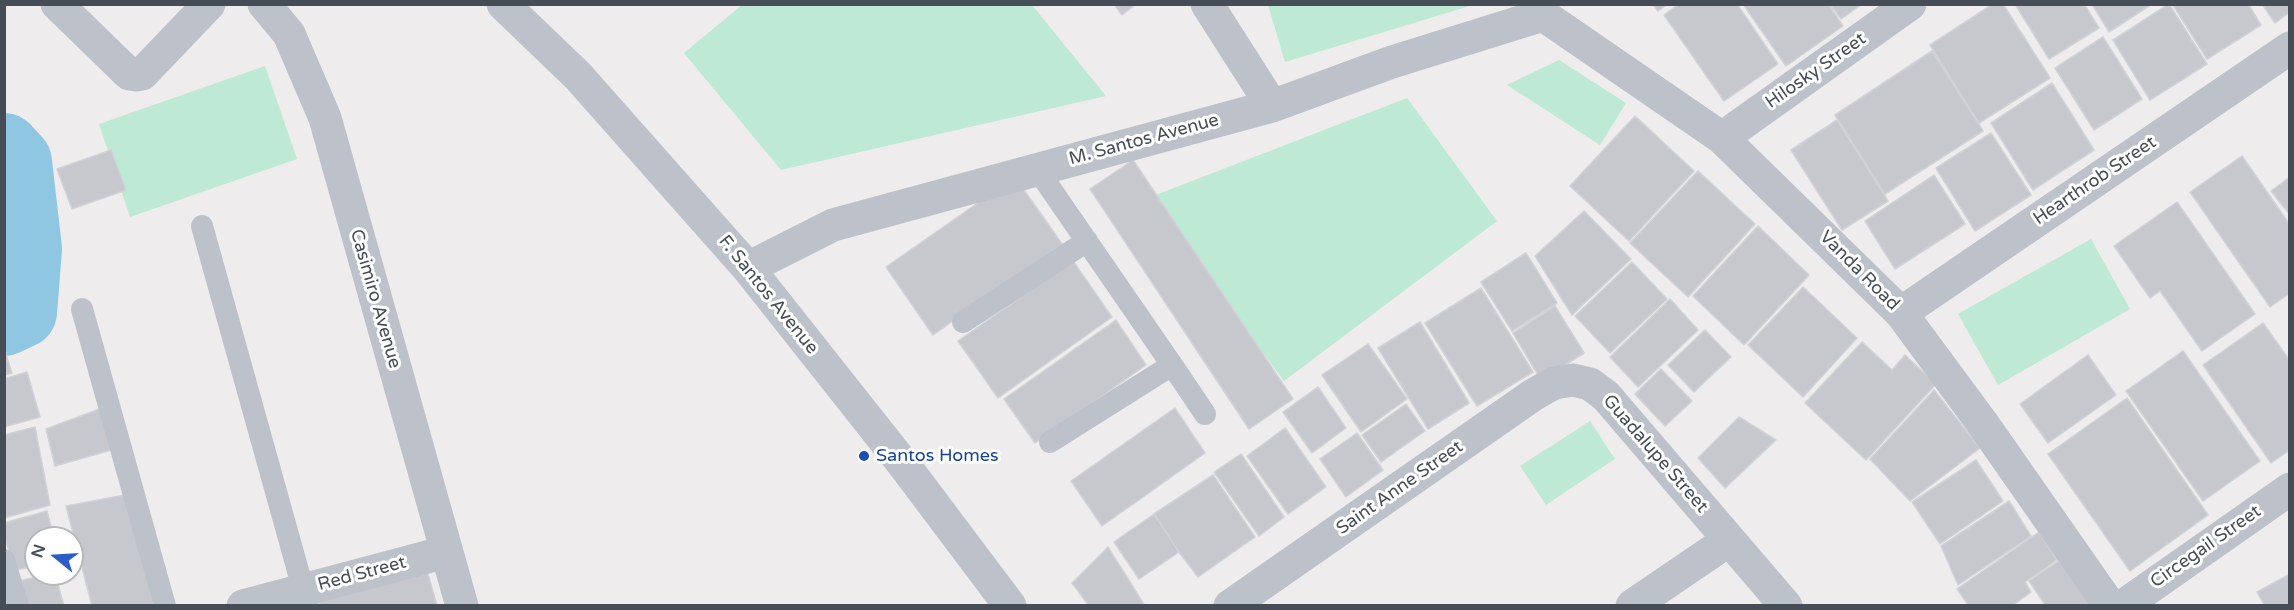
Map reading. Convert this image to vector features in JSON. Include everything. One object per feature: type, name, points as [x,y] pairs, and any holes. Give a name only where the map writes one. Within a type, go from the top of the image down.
[{"type":"street","points":[[57,4],[129,74],[136,75],[142,74],[209,4]]},
{"type":"street","name":"Casimiro Avenue","points":[[264,4],[289,34],[325,118],[462,606]]},
{"type":"street","name":"F. Santos Avenue","points":[[503,4],[578,76],[748,268],[904,465],[1010,606]]},
{"type":"street","points":[[1207,4],[1272,106]]},
{"type":"street","name":"Hilosky Street","points":[[1722,138],[1910,4]]},
{"type":"street","name":"M. Santos Avenue","points":[[748,268],[833,225],[1272,106],[1540,10]]},
{"type":"street","name":"Vanda Road","points":[[1540,10],[1722,138],[1901,313],[1983,424],[2110,606]]},
{"type":"street","name":"Hearthrob Street","points":[[1901,313],[2289,48]]},
{"type":"street","name":"Guadalupe Street","points":[[1573,380],[1590,384],[1606,396],[1786,606]]},
{"type":"street","name":"Saint Anne Street","points":[[1230,606],[1264,596],[1533,395],[1554,383],[1573,380]]},
{"type":"street","name":"Circegail Street","points":[[2123,606],[2289,489]]},
{"type":"street","points":[[1632,606],[1729,540]]},
{"type":"street","name":"Red Street","points":[[243,606],[306,598],[446,552]]},
{"type":"lane","points":[[1037,169],[1205,414]]},
{"type":"lane","points":[[202,226],[306,598]]},
{"type":"lane","points":[[963,322],[1087,242]]},
{"type":"lane","points":[[82,309],[165,606]]},
{"type":"lane","points":[[1050,442],[1172,364]]},
{"type":"lane","points":[[4,560],[18,606]]},
{"type":"green space","points":[[1473,4],[1285,62],[1268,5]]},
{"type":"green space","points":[[742,5],[1032,5],[1106,96],[781,170],[684,53]]},
{"type":"green space","points":[[1559,60],[1626,103],[1600,145],[1507,85]]},
{"type":"green space","points":[[265,66],[297,159],[130,217],[99,124]]},
{"type":"green space","points":[[1407,98],[1497,221],[1284,381],[1148,198]]},
{"type":"green space","points":[[2091,239],[2130,309],[1998,385],[1958,314]]},
{"type":"green space","points":[[1590,421],[1615,459],[1546,505],[1520,466]]},
{"type":"building","points":[[1114,4],[1136,4],[1122,15]]},
{"type":"building","points":[[1653,4],[1668,4],[1658,11]]},
{"type":"building","points":[[1679,4],[1737,4],[1778,64],[1724,101],[1664,15]]},
{"type":"building","points":[[1743,4],[1828,4],[1843,26],[1786,66]]},
{"type":"building","points":[[1830,4],[1862,4],[1841,19]]},
{"type":"building","points":[[1993,4],[2003,4],[2050,78],[1979,123],[1930,45]]},
{"type":"building","points":[[2015,4],[2084,4],[2099,28],[2049,59]]},
{"type":"building","points":[[2092,4],[2152,4],[2109,32]]},
{"type":"building","points":[[2169,4],[2207,64],[2150,100],[2113,40]]},
{"type":"building","points":[[2248,4],[2261,25],[2207,59],[2173,5]]},
{"type":"building","points":[[2262,4],[2290,4],[2290,12],[2275,23]]},
{"type":"building","points":[[2103,37],[2142,99],[2094,130],[2055,68]]},
{"type":"building","points":[[1932,51],[1983,131],[1885,194],[1835,115]]},
{"type":"building","points":[[2052,83],[2094,150],[2033,190],[1991,123]]},
{"type":"building","points":[[1635,116],[1694,171],[1629,241],[1570,186]]},
{"type":"building","points":[[1837,120],[1888,201],[1842,230],[1791,150]]},
{"type":"building","points":[[1991,133],[2031,195],[1975,231],[1936,168]]},
{"type":"building","points":[[111,150],[126,190],[72,209],[57,169]]},
{"type":"building","points":[[2242,156],[2290,225],[2290,293],[2270,307],[2190,192]]},
{"type":"building","points":[[1133,160],[1293,399],[1249,429],[1090,189]]},
{"type":"building","points":[[1698,171],[1755,224],[1688,297],[1630,243]]},
{"type":"building","points":[[1934,175],[1965,224],[1895,269],[1865,221]]},
{"type":"building","points":[[1015,177],[1062,244],[933,335],[886,267]]},
{"type":"building","points":[[2290,177],[2290,215],[2271,191]]},
{"type":"building","points":[[2177,202],[2255,314],[2202,351],[2160,291],[2150,298],[2114,246]]},
{"type":"building","points":[[1584,211],[1631,259],[1572,315],[1535,256]]},
{"type":"building","points":[[1758,226],[1809,275],[1744,345],[1693,296]]},
{"type":"building","points":[[1526,253],[1557,303],[1512,331],[1481,282]]},
{"type":"building","points":[[1073,261],[1112,317],[998,398],[958,341]]},
{"type":"building","points":[[1632,262],[1667,299],[1610,353],[1575,316]]},
{"type":"building","points":[[1803,287],[1857,338],[1803,397],[1748,345]]},
{"type":"building","points":[[1481,288],[1533,372],[1477,406],[1425,323]]},
{"type":"building","points":[[1670,299],[1698,330],[1638,387],[1610,357]]},
{"type":"building","points":[[1555,306],[1584,353],[1541,380],[1513,333]]},
{"type":"building","points":[[1116,320],[1146,365],[1035,443],[1004,399]]},
{"type":"building","points":[[1420,322],[1469,403],[1428,429],[1378,348]]},
{"type":"building","points":[[2263,323],[2290,361],[2290,450],[2271,463],[2203,365]]},
{"type":"building","points":[[1705,330],[1731,357],[1694,392],[1668,365]]},
{"type":"building","points":[[1862,342],[1892,370],[1905,355],[1936,384],[1866,460],[1805,403]]},
{"type":"building","points":[[1368,344],[1407,399],[1361,432],[1322,375]]},
{"type":"building","points":[[4,348],[12,373],[4,375]]},
{"type":"building","points":[[2183,351],[2260,461],[2203,501],[2126,391]]},
{"type":"building","points":[[2088,355],[2116,395],[2048,443],[2020,404]]},
{"type":"building","points":[[1661,369],[1692,401],[1665,426],[1635,394]]},
{"type":"building","points":[[27,372],[40,417],[4,427],[4,379]]},
{"type":"building","points":[[1318,387],[1346,428],[1312,453],[1283,412]]},
{"type":"building","points":[[1934,390],[1980,448],[1910,501],[1870,459]]},
{"type":"building","points":[[2127,398],[2208,515],[2130,571],[2048,454]]},
{"type":"building","points":[[1406,404],[1425,431],[1381,462],[1362,435]]},
{"type":"building","points":[[102,408],[115,449],[55,466],[46,429]]},
{"type":"building","points":[[1175,408],[1205,453],[1102,526],[1071,481]]},
{"type":"building","points":[[1739,417],[1776,440],[1725,488],[1698,458]]},
{"type":"building","points":[[35,427],[50,505],[4,518],[4,435]]},
{"type":"building","points":[[1285,428],[1326,487],[1288,514],[1247,456]]},
{"type":"building","points":[[1357,433],[1383,470],[1346,497],[1320,459]]},
{"type":"building","points":[[1241,454],[1284,517],[1259,536],[1214,472]]},
{"type":"building","points":[[1976,460],[2003,501],[1940,544],[1912,502]]},
{"type":"building","points":[[1213,475],[1255,537],[1198,577],[1154,514]]},
{"type":"building","points":[[125,495],[154,606],[92,606],[84,575],[84,526],[71,526],[66,506]]},
{"type":"building","points":[[2009,501],[2031,536],[1958,585],[1941,546]]},
{"type":"building","points":[[47,511],[51,526],[24,526],[24,568],[15,570],[4,535],[4,523]]},
{"type":"building","points":[[1154,514],[1179,552],[1139,579],[1114,542]]},
{"type":"building","points":[[2039,532],[2057,560],[2025,582],[2031,592],[2012,606],[1969,606],[1957,589]]},
{"type":"building","points":[[1108,547],[1145,606],[1089,606],[1072,583]]},
{"type":"building","points":[[2060,560],[2091,606],[2046,606],[2029,581]]},
{"type":"building","points":[[426,567],[437,606],[320,606],[318,597]]},
{"type":"building","points":[[2290,574],[2290,606],[2265,606],[2257,592]]},
{"type":"building","points":[[24,580],[24,586],[58,586],[64,606],[26,606],[19,581]]},
{"type":"waterway","points":[[4,149],[16,162],[26,249],[21,312],[4,320]]},
{"type":"place","name":"Santos Homes","points":[[864,456]]}]
